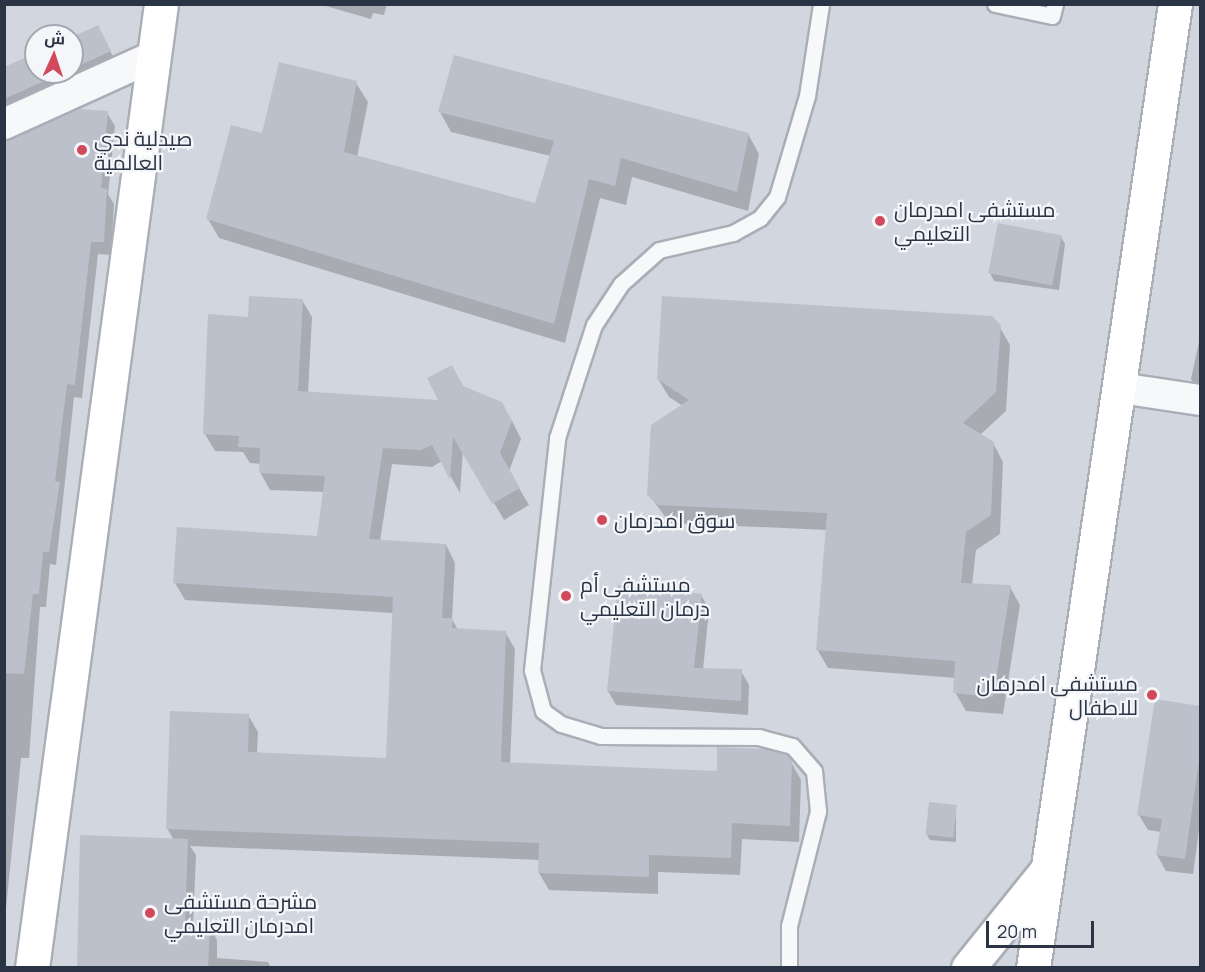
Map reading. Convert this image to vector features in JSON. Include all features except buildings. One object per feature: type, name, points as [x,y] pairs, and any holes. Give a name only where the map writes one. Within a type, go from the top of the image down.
[{"type":"main road","points":[[32,968],[152,57],[161,4]]},
{"type":"main road","points":[[1033,968],[1175,4]]},
{"type":"main road","points":[[968,968],[1049,868]]},
{"type":"street","points":[[4,124],[152,57]]},
{"type":"street","points":[[1120,388],[1200,400]]},
{"type":"lane","points":[[789,968],[789,926],[818,811],[814,771],[792,746],[759,737],[601,736],[561,724],[543,711],[532,670],[557,438],[594,325],[621,284],[659,250],[733,233],[760,218],[777,197],[807,96],[821,4]]},
{"type":"lane","points":[[996,4],[1052,16],[1055,4]]},
{"type":"shaded area","name":"سوق امدرمان","points":[[5,5],[1200,5],[1200,967],[5,968]]},
{"type":"place","name":"صيدلية ندي العالمية","points":[[82,150]]},
{"type":"place","name":"مستشفى امدرمان التعليمي","points":[[880,221]]},
{"type":"place","name":"سوق امدرمان","points":[[602,520]]},
{"type":"place","name":"مستشفى أم درمان التعليمي","points":[[566,596]]},
{"type":"place","name":"مستشفى امدرمان للاطفال","points":[[1152,695]]},
{"type":"place","name":"مشرحة مستشفى امدرمان التعليمي","points":[[150,913]]}]
